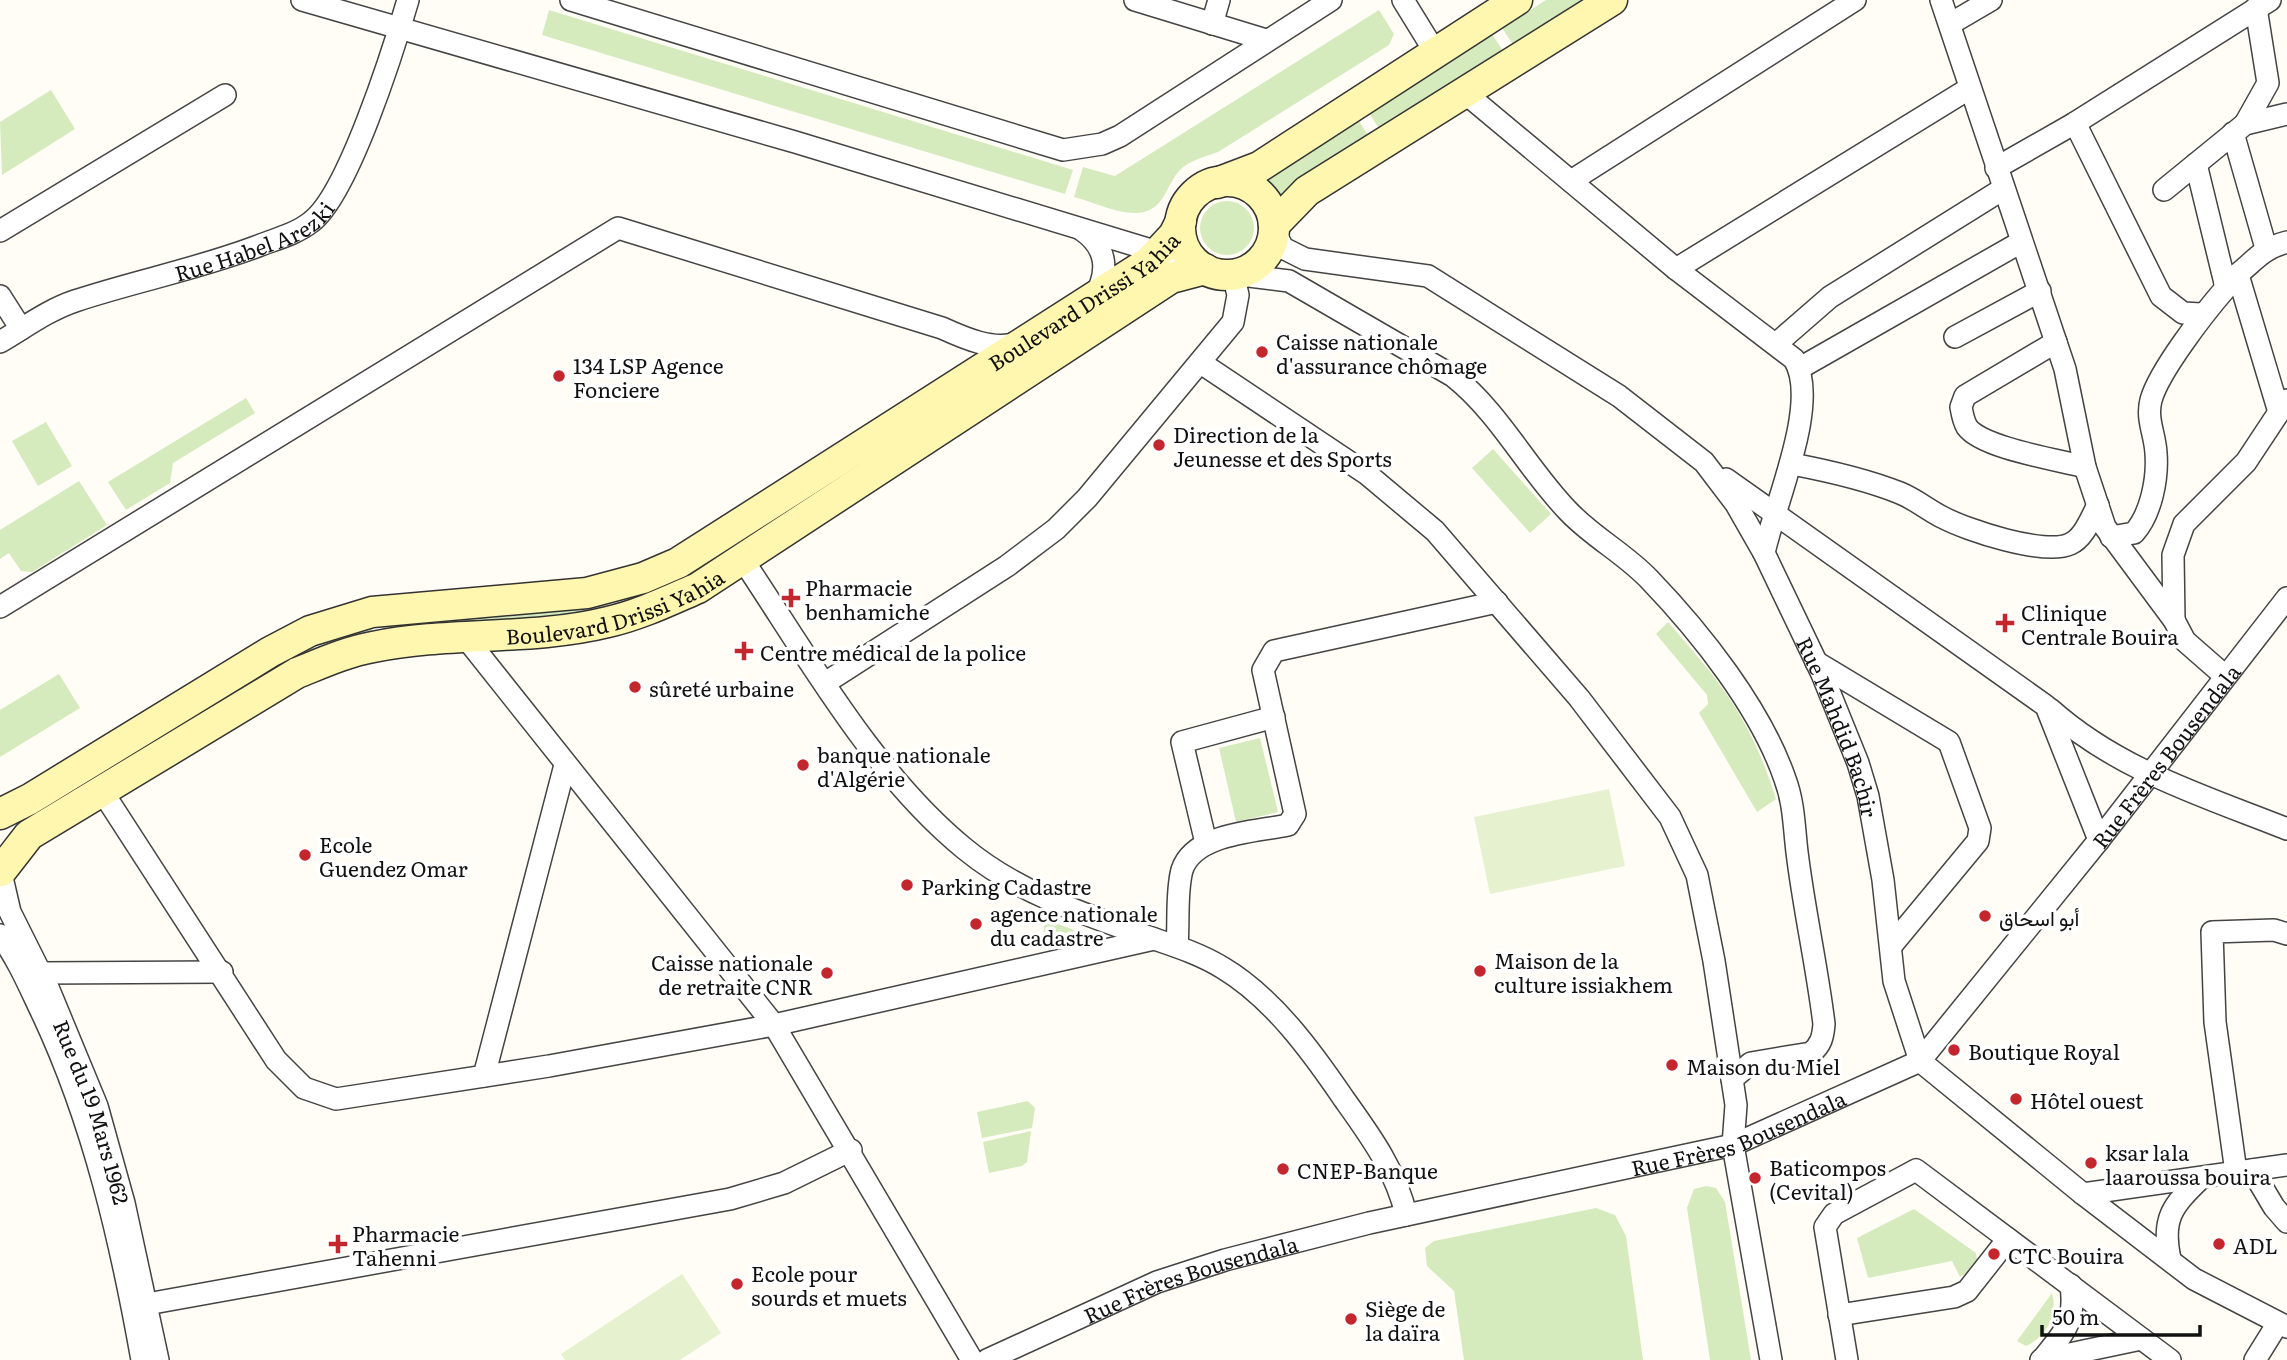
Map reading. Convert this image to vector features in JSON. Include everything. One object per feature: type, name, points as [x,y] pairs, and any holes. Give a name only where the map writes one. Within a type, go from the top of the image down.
[{"type":"main road","points":[[1217,183],[1237,182],[1255,191],[1269,206],[1274,228],[1272,241],[1262,260],[1212,269],[1182,240],[1182,216],[1193,196],[1217,183],[1259,167],[1517,0]]},
{"type":"main road","points":[[1274,228],[1307,191],[1612,0]]},
{"type":"main road","name":"Boulevard Drissi Yahia","points":[[0,814],[30,799],[270,652],[310,631],[372,612],[587,593],[643,578],[678,563],[1094,298],[1160,253],[1182,216]]},
{"type":"main road","name":"Boulevard Drissi Yahia","points":[[0,866],[29,835],[297,673],[336,656],[373,647],[561,630],[608,622],[654,607],[698,588],[1171,278],[1212,269]]},
{"type":"street","points":[[302,0],[782,138],[1212,269],[1289,281],[1453,376],[1475,393],[1567,510],[1594,537],[1621,552],[1651,581],[1725,669],[1747,701],[1785,778],[1794,811],[1797,851],[1824,1036],[1811,1053],[1751,1063],[1732,1079]]},
{"type":"street","name":"Rue Habel Arezki","points":[[0,342],[72,302],[236,254],[291,234],[312,222],[337,188],[382,82],[408,0]]},
{"type":"street","points":[[571,0],[1063,150],[1102,144],[1120,136],[1331,0]]},
{"type":"street","points":[[1135,0],[1266,40]]},
{"type":"street","points":[[1212,24],[1219,0]]},
{"type":"street","points":[[1403,0],[1435,52]]},
{"type":"street","points":[[1571,181],[1855,0]]},
{"type":"street","points":[[1941,0],[2021,242],[2040,290],[2072,397],[2085,467],[2111,537],[2174,620],[2185,641],[2225,676]]},
{"type":"street","points":[[1950,24],[1991,0]]},
{"type":"street","points":[[1996,168],[2075,123],[2263,4],[2268,83],[2239,129],[2164,190]]},
{"type":"street","points":[[1676,269],[1970,88]]},
{"type":"street","points":[[1465,93],[1676,269],[1776,344],[1794,359],[1800,368],[1801,408],[1792,464],[1772,514],[1764,553]]},
{"type":"street","points":[[0,232],[225,95]]},
{"type":"street","points":[[2239,129],[2287,114]]},
{"type":"street","points":[[2075,123],[2161,296],[2183,313],[2201,314]]},
{"type":"street","points":[[2111,537],[2134,533],[2148,512],[2156,453],[2150,428],[2151,401],[2157,383],[2186,342],[2201,314],[2231,279],[2281,245],[2239,129]]},
{"type":"street","points":[[2174,620],[2173,555],[2184,524],[2246,462],[2283,406],[2231,279],[2196,164]]},
{"type":"street","points":[[1776,344],[1830,297],[2003,189]]},
{"type":"street","points":[[1128,243],[1154,238],[1182,216]]},
{"type":"street","name":"Rue Mahdid Bachir","points":[[1274,228],[1283,248],[1305,259],[1428,276],[1619,396],[1704,462],[1736,504],[1764,553],[1837,709],[1868,796],[1883,880],[1894,981],[1920,1061]]},
{"type":"street","points":[[0,607],[618,229],[996,346],[1028,339]]},
{"type":"street","points":[[1080,229],[1100,249],[1105,264],[1102,284],[1094,298]]},
{"type":"street","points":[[1800,368],[2021,242]]},
{"type":"street","points":[[825,683],[1006,566],[1056,528],[1087,498],[1201,363],[1236,314],[1238,295],[1212,269]]},
{"type":"street","points":[[1955,338],[2040,290]]},
{"type":"street","points":[[0,296],[21,329]]},
{"type":"street","points":[[957,335],[968,349],[971,366],[961,381]]},
{"type":"street","points":[[2056,342],[1965,396],[1961,407],[1967,427],[1984,438],[2085,467]]},
{"type":"street","points":[[1201,363],[1403,501],[1435,531],[1636,770],[1670,817],[1686,845],[1699,887],[1736,1105],[1733,1145],[1771,1360]]},
{"type":"street","points":[[1704,462],[1772,514],[2031,692],[2089,741],[2151,775],[2287,829]]},
{"type":"street","points":[[1792,464],[1848,475],[1903,494],[1954,522],[1986,534],[2050,548],[2072,544],[2085,530],[2098,505]]},
{"type":"street","points":[[743,560],[825,683],[893,775],[928,817],[992,869],[1052,901],[1177,946],[1223,968],[1254,992],[1288,1026],[1360,1122],[1401,1189],[1406,1215]]},
{"type":"street","name":"Rue Frères Bousendala","points":[[987,1360],[1157,1282],[1225,1260],[1406,1215],[1733,1145],[1920,1061],[2099,841],[2287,598]]},
{"type":"street","points":[[1177,946],[1182,870],[1191,853],[1206,843],[1288,825],[1293,821],[1295,814],[1263,670],[1273,650],[1497,602]]},
{"type":"street","points":[[466,638],[774,1024],[851,1150],[972,1360]]},
{"type":"street","points":[[1816,662],[1949,742],[1980,828],[1979,841],[1891,946]]},
{"type":"street","points":[[2046,706],[2099,841]]},
{"type":"street","points":[[1206,843],[1182,742],[1273,717]]},
{"type":"street","points":[[484,1076],[565,765]]},
{"type":"street","points":[[102,791],[288,1076],[320,1096],[336,1099],[484,1076],[774,1024],[1154,939]]},
{"type":"street","name":"Rue du 19 Mars 1962","points":[[0,866],[10,912],[40,973],[97,1106],[112,1154],[158,1360]]},
{"type":"street","points":[[2287,934],[2274,930],[2212,932],[2215,1022],[2244,1171],[2287,1222]]},
{"type":"street","name":"Rue du 19 Mars 1962","points":[[0,935],[34,995],[82,1108],[110,1208],[142,1360]]},
{"type":"street","points":[[40,973],[222,972]]},
{"type":"street","points":[[1920,1061],[2083,1194],[2169,1259],[2225,1297],[2282,1325],[2256,1360]]},
{"type":"street","points":[[147,1304],[730,1199],[784,1183],[851,1150]]},
{"type":"street","points":[[2083,1194],[2287,1165]]},
{"type":"street","points":[[1847,1360],[1825,1238],[1829,1218],[1916,1170],[2170,1360]]},
{"type":"street","points":[[2169,1259],[2166,1228],[2169,1218],[2177,1202],[2201,1178]]},
{"type":"street","points":[[1839,1315],[1954,1297],[1967,1291],[2008,1239]]},
{"type":"street","points":[[2042,1360],[2065,1330],[2074,1308],[2071,1285]]},
{"type":"street","points":[[2042,1360],[2141,1339]]},
{"type":"green space","points":[[1546,0],[1586,0],[1514,46],[1502,28]]},
{"type":"green space","points":[[549,10],[1073,170],[1065,194],[542,35]]},
{"type":"green space","points":[[1379,10],[1394,34],[1389,45],[1218,152],[1187,164],[1175,176],[1157,205],[1151,209],[1136,213],[1127,212],[1074,197],[1083,167],[1115,176]]},
{"type":"green space","points":[[1492,34],[1503,51],[1380,130],[1369,113]]},
{"type":"green space","points":[[51,90],[75,129],[2,175],[0,122]]},
{"type":"green space","points":[[1358,119],[1369,137],[1279,196],[1268,179]]},
{"type":"green space","points":[[1227,201],[1246,209],[1254,228],[1246,247],[1227,255],[1208,247],[1200,228],[1208,209]]},
{"type":"green space","points":[[246,398],[255,413],[173,463],[170,483],[126,510],[108,482]]},
{"type":"green space","points":[[46,422],[72,466],[38,486],[12,441]]},
{"type":"green space","points":[[1493,449],[1551,514],[1530,533],[1472,468]]},
{"type":"green space","points":[[79,481],[107,525],[32,572],[21,571],[9,553],[0,559],[0,530]]},
{"type":"green space","points":[[613,604],[567,616],[383,632],[382,627]]},
{"type":"green space","points":[[1668,622],[1719,684],[1756,746],[1776,799],[1757,812],[1699,713],[1708,704],[1707,695],[1656,634]]},
{"type":"green space","points":[[372,629],[373,633],[147,748],[145,743],[303,651]]},
{"type":"green space","points":[[59,674],[80,708],[0,757],[0,710]]},
{"type":"green space","points":[[1260,738],[1278,812],[1236,822],[1219,748]]},
{"type":"green space","points":[[1609,789],[1625,866],[1490,894],[1474,817]]},
{"type":"green space","points":[[1045,919],[1095,938],[1043,949]]},
{"type":"green space","points":[[1028,1101],[1035,1108],[1032,1128],[982,1138],[977,1112]]},
{"type":"green space","points":[[1031,1131],[1027,1162],[1022,1166],[989,1173],[983,1142]]},
{"type":"green space","points":[[1706,1186],[1716,1188],[1725,1202],[1751,1360],[1710,1360],[1687,1208],[1694,1189]]},
{"type":"green space","points":[[1596,1208],[1615,1215],[1626,1236],[1643,1360],[1464,1360],[1454,1291],[1427,1266],[1425,1248],[1434,1241]]},
{"type":"green space","points":[[1914,1209],[1976,1253],[1978,1266],[1960,1277],[1952,1261],[1868,1278],[1857,1238]]},
{"type":"green space","points":[[682,1274],[721,1333],[680,1360],[565,1360],[561,1354]]},
{"type":"green space","points":[[2052,1293],[2052,1318],[2045,1331],[2026,1346],[2017,1341]]},
{"type":"place","name":"Caisse nationale d'assurance chômage","points":[[1262,352]]},
{"type":"place","name":"134 LSP Agence Fonciere","points":[[559,376]]},
{"type":"place","name":"Direction de la Jeunesse et des Sports","points":[[1159,445]]},
{"type":"place","name":"Pharmacie benhamiche","points":[[791,598]]},
{"type":"place","name":"Clinique Centrale Bouira","points":[[2005,623]]},
{"type":"place","name":"Centre médical de la police","points":[[744,651]]},
{"type":"place","name":"sûreté urbaine","points":[[635,687]]},
{"type":"place","name":"banque nationale d'Algérie","points":[[803,765]]},
{"type":"place","name":"Ecole Guendez Omar","points":[[305,855]]},
{"type":"place","name":"Parking Cadastre","points":[[907,885]]},
{"type":"place","name":"أبو اسحاق","points":[[1985,916]]},
{"type":"place","name":"agence nationale du cadastre","points":[[976,924]]},
{"type":"place","name":"Maison de la culture issiakhem","points":[[1480,971]]},
{"type":"place","name":"Caisse nationale de retraite CNR","points":[[827,973]]},
{"type":"place","name":"Boutique Royal","points":[[1954,1050]]},
{"type":"place","name":"Maison du Miel","points":[[1672,1065]]},
{"type":"place","name":"Hôtel ouest","points":[[2016,1099]]},
{"type":"place","name":"ksar lala laaroussa bouira","points":[[2091,1163]]},
{"type":"place","name":"CNEP-Banque","points":[[1283,1169]]},
{"type":"place","name":"Baticompos (Cevital)","points":[[1755,1178]]},
{"type":"place","name":"Pharmacie Tahenni","points":[[338,1244]]},
{"type":"place","name":"ADL","points":[[2219,1244]]},
{"type":"place","name":"CTC Bouira","points":[[1994,1254]]},
{"type":"place","name":"Ecole pour sourds et muets","points":[[737,1284]]},
{"type":"place","name":"Siège de la daïra","points":[[1351,1319]]}]
